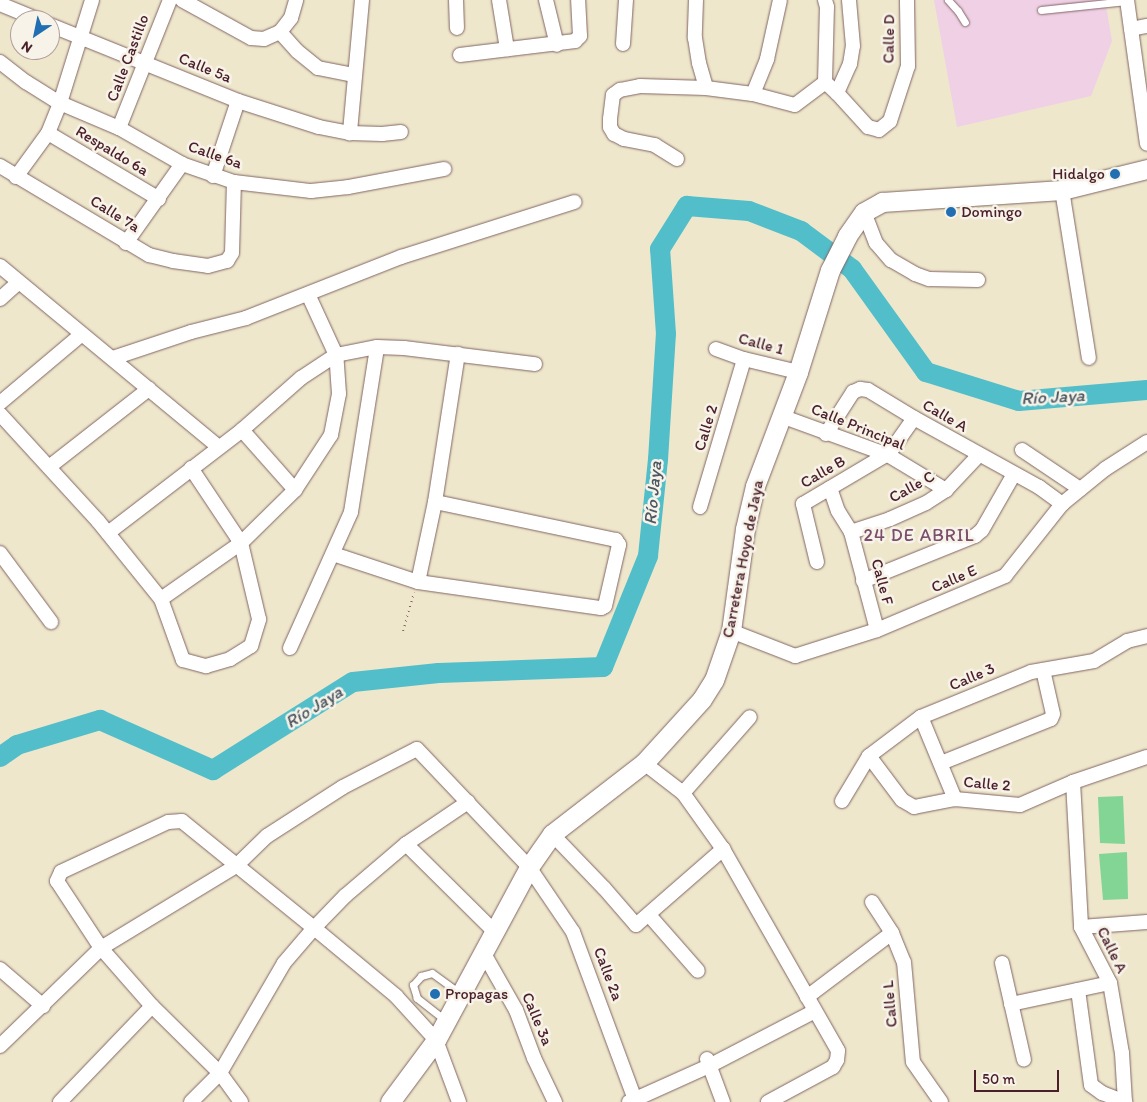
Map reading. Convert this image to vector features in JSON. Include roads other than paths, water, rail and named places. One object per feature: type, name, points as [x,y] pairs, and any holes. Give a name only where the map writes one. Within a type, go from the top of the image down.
[{"type":"street","points":[[16,177],[48,133],[60,103],[92,0]]},
{"type":"street","name":"Calle Castillo","points":[[119,128],[170,0]]},
{"type":"street","points":[[182,0],[250,38],[264,39],[280,32],[291,18],[296,0]]},
{"type":"street","points":[[350,133],[362,0]]},
{"type":"street","points":[[456,0],[458,28]]},
{"type":"street","points":[[499,0],[507,49]]},
{"type":"street","points":[[546,0],[557,45]]},
{"type":"street","points":[[460,55],[575,42],[580,36],[578,0]]},
{"type":"street","points":[[623,44],[626,0]]},
{"type":"street","points":[[696,0],[695,38],[706,88]]},
{"type":"street","points":[[753,94],[767,59],[780,0]]},
{"type":"street","points":[[825,0],[827,7],[825,82],[837,93],[850,64],[853,46],[850,0]]},
{"type":"street","name":"Calle D","points":[[837,93],[868,127],[879,130],[890,121],[908,66],[907,0]]},
{"type":"street","points":[[1127,0],[1147,144]]},
{"type":"street","points":[[0,4],[15,10]]},
{"type":"street","points":[[1131,29],[1147,26]]},
{"type":"street","name":"Calle 5a","points":[[60,29],[238,101],[319,127],[350,133],[382,134],[401,132]]},
{"type":"street","points":[[280,32],[297,51],[318,68],[354,75]]},
{"type":"street","name":"Calle 6a","points":[[0,62],[26,82],[60,103],[119,128],[182,164],[234,182],[311,191],[348,188],[444,169]]},
{"type":"street","points":[[677,159],[655,145],[624,139],[614,134],[610,127],[613,95],[620,90],[640,86],[706,88],[753,94],[795,106],[825,82]]},
{"type":"street","points":[[213,176],[238,101]]},
{"type":"street","name":"Respaldo 6a","points":[[48,133],[159,199]]},
{"type":"street","points":[[126,243],[182,164]]},
{"type":"street","name":"Calle 7a","points":[[0,166],[149,255],[208,266],[227,261],[232,252],[234,182]]},
{"type":"street","points":[[978,280],[930,279],[899,265],[891,260],[876,243],[864,212],[882,202],[1062,190],[1147,169]]},
{"type":"street","points":[[1062,190],[1088,358]]},
{"type":"street","points":[[113,358],[191,332],[246,318],[401,257],[574,202]]},
{"type":"street","name":"Carretera Hoyo de Jaya","points":[[390,1102],[436,1040],[445,1020],[530,867],[552,834],[644,763],[702,699],[714,680],[731,632],[746,529],[755,486],[798,372],[830,270],[847,236],[864,212]]},
{"type":"street","points":[[0,266],[219,447]]},
{"type":"street","points":[[0,299],[19,282]]},
{"type":"street","points":[[161,599],[241,543],[295,490],[331,435],[339,394],[336,354],[308,294]]},
{"type":"street","points":[[0,403],[82,334]]},
{"type":"street","points":[[290,648],[351,512],[377,347]]},
{"type":"street","points":[[108,533],[242,430],[301,378],[336,354],[377,347],[458,354],[535,364]]},
{"type":"street","name":"Calle 1","points":[[716,349],[744,359],[798,372]]},
{"type":"street","points":[[418,582],[435,502],[458,354]]},
{"type":"street","name":"Calle 2","points":[[700,507],[744,359]]},
{"type":"street","points":[[49,467],[149,389]]},
{"type":"street","name":"Calle A","points":[[826,434],[852,392],[860,389],[868,390],[979,455],[1039,487],[1062,504]]},
{"type":"street","points":[[0,414],[108,533],[161,599],[183,660],[206,666],[230,658],[251,646],[259,619],[241,543],[191,468]]},
{"type":"street","name":"Calle Principal","points":[[781,416],[887,455],[946,490]]},
{"type":"street","name":"Calle B","points":[[817,562],[803,504],[887,455],[914,418]]},
{"type":"street","points":[[242,430],[295,490]]},
{"type":"street","name":"Calle E","points":[[731,632],[795,656],[877,630],[1005,576],[1062,504],[1080,489],[1147,442]]},
{"type":"street","points":[[1022,450],[1080,489]]},
{"type":"street","name":"Calle C","points":[[851,532],[917,507],[946,490],[979,455]]},
{"type":"street","points":[[863,581],[975,536],[982,530],[1014,474]]},
{"type":"street","name":"Calle F","points":[[830,488],[838,511],[851,532],[877,630]]},
{"type":"street","points":[[333,554],[418,582],[601,608],[607,601],[619,545],[616,540],[435,502]]},
{"type":"street","points":[[0,553],[51,622]]},
{"type":"street","name":"Calle 3","points":[[842,801],[869,756],[921,717],[1030,672],[1094,661],[1127,641],[1147,636]]},
{"type":"street","points":[[941,763],[1051,719],[1053,714],[1042,670]]},
{"type":"street","points":[[921,717],[954,799]]},
{"type":"street","points":[[683,793],[750,718]]},
{"type":"street","name":"Calle 2a","points":[[236,866],[266,836],[344,787],[417,749],[530,867],[573,932],[633,1101]]},
{"type":"street","name":"Calle 2","points":[[869,756],[902,800],[914,807],[954,799],[1020,805],[1073,782],[1147,757]]},
{"type":"street","points":[[644,763],[683,793],[723,849],[838,1051],[837,1060],[833,1067],[768,1102]]},
{"type":"street","name":"Calle A","points":[[1073,782],[1082,927],[1110,983],[1122,1053],[1125,1102]]},
{"type":"street","points":[[191,1102],[220,1072],[284,963],[314,928],[345,896],[406,844],[468,802]]},
{"type":"street","points":[[241,1102],[220,1072],[152,1006],[101,948],[57,881],[61,872],[175,820],[182,821],[396,996],[436,1040],[459,1102]]},
{"type":"street","points":[[552,834],[604,888],[634,923],[638,924],[723,849]]},
{"type":"street","points":[[406,844],[494,931]]},
{"type":"street","points":[[0,1046],[44,1006],[101,948],[236,866]]},
{"type":"street","name":"Calle L","points":[[872,902],[892,934],[904,962],[913,1062],[941,1102]]},
{"type":"street","points":[[648,914],[698,972]]},
{"type":"street","points":[[1082,927],[1147,922]]},
{"type":"street","points":[[807,997],[892,934]]},
{"type":"street","name":"Calle 3a","points":[[483,952],[516,1010],[534,1058],[555,1102]]},
{"type":"street","points":[[1002,963],[1024,1060]]},
{"type":"street","points":[[0,969],[44,1006]]},
{"type":"street","points":[[1011,1004],[1110,983]]},
{"type":"street","points":[[1078,990],[1092,1085],[1102,1093],[1125,1102]]},
{"type":"street","points":[[60,1102],[152,1006]]},
{"type":"street","points":[[633,1101],[708,1062],[815,1011]]},
{"type":"street","points":[[708,1062],[723,1102]]},
{"type":"lane","points":[[948,0],[958,11],[964,22]]},
{"type":"lane","points":[[1041,10],[1127,0]]},
{"type":"lane","points":[[445,1020],[417,998],[413,985],[420,976],[432,974],[460,994]]},
{"type":"waterway","name":"Río Jaya","points":[[0,757],[17,745],[100,720],[213,770],[353,682],[439,673],[603,667],[648,556],[658,460],[666,334],[660,249],[687,206],[749,211],[801,231],[852,269],[926,372],[1019,401],[1147,390]]},
{"type":"place","name":"Hidalgo","points":[[1115,174]]},
{"type":"place","name":"Domingo","points":[[951,212]]},
{"type":"place","name":"Propagas","points":[[435,994]]},
{"type":"district","name":"24 DE ABRIL","points":[[919,535]]}]
